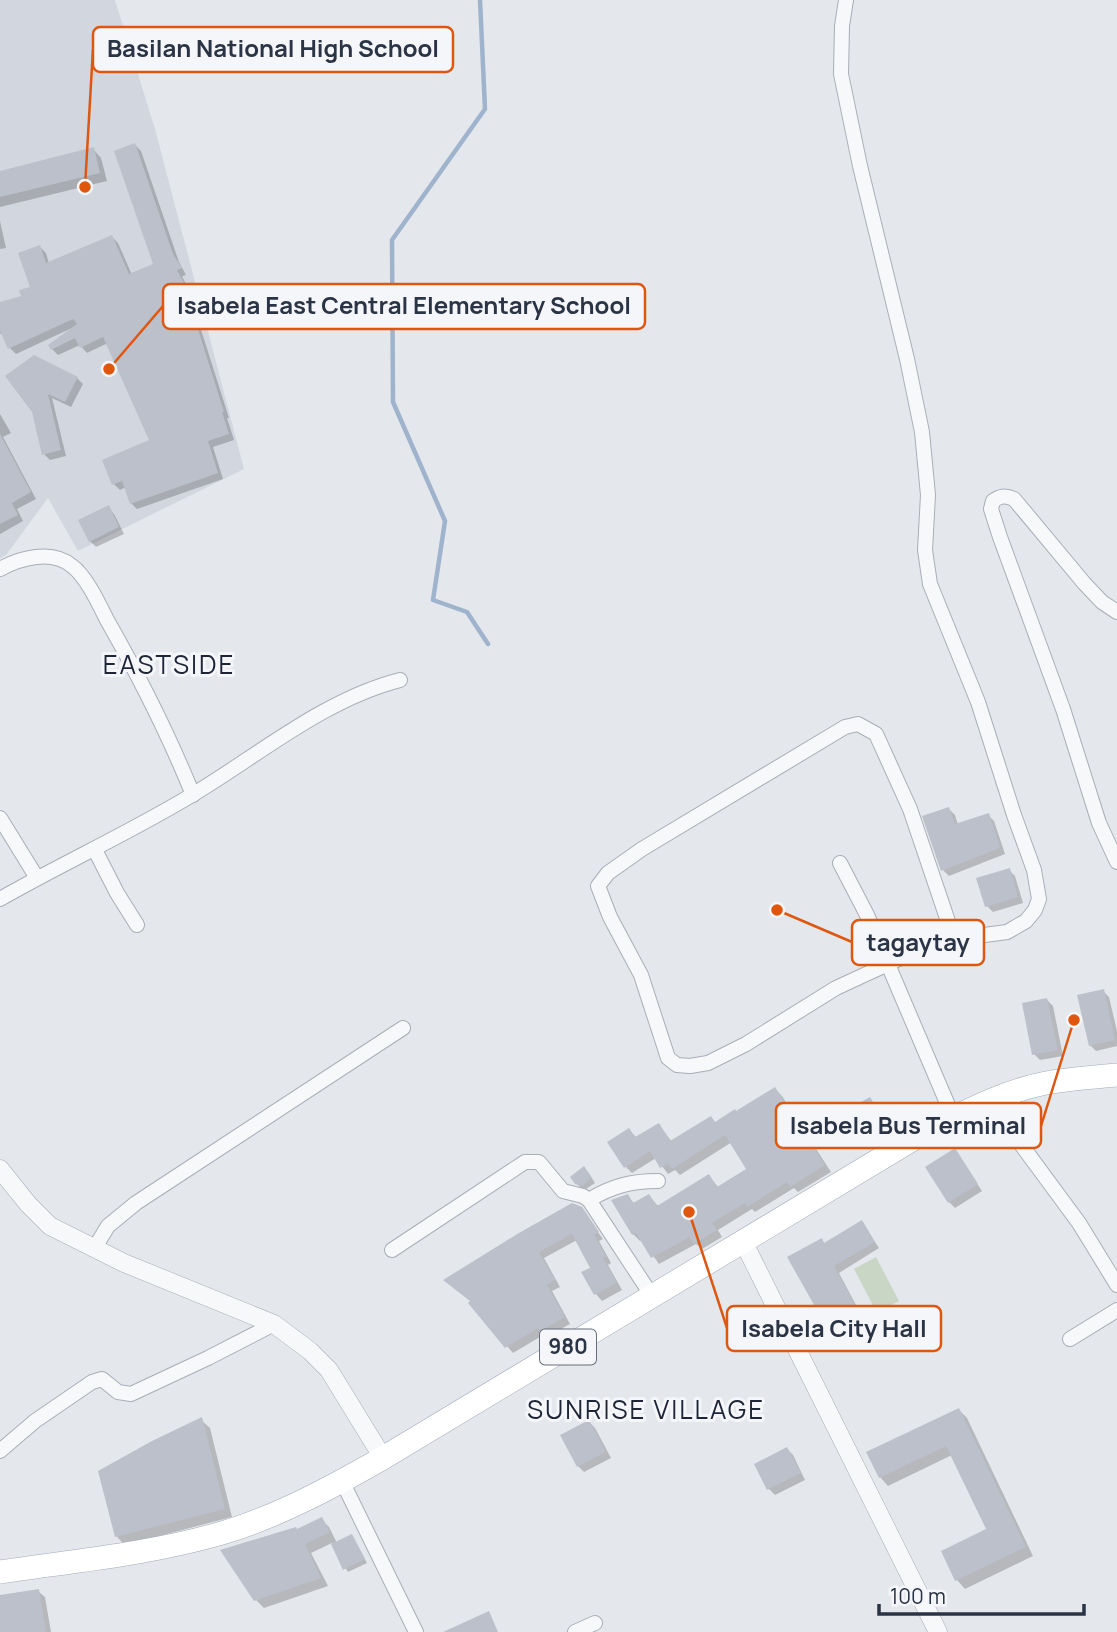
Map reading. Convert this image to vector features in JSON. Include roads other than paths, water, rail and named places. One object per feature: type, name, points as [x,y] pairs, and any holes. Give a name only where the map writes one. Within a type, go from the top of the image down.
[{"type":"main road","name":"980","points":[[0,1572],[121,1554],[222,1533],[257,1521],[342,1482],[930,1129],[989,1101],[1044,1083],[1117,1075]]},
{"type":"street","points":[[846,0],[842,26],[841,74],[922,432],[928,495],[925,550],[930,584],[978,702],[1034,870],[1039,899],[1035,910],[1026,921],[1007,932],[954,939],[888,964],[836,988],[746,1044],[708,1063],[690,1066],[677,1065],[668,1058],[641,975],[610,918],[598,886],[608,873],[642,849],[845,727],[858,724],[876,734],[909,809],[954,939]]},
{"type":"street","points":[[1117,612],[1102,602],[1084,583],[1014,499],[1006,496],[993,501],[993,518],[1063,709],[1098,823],[1117,862]]},
{"type":"street","points":[[0,569],[11,563],[41,556],[57,558],[72,566],[92,593],[145,685],[193,795]]},
{"type":"street","points":[[0,899],[193,795],[301,724],[367,691],[400,680]]},
{"type":"street","points":[[0,818],[37,878]]},
{"type":"street","points":[[95,850],[137,925]]},
{"type":"street","points":[[840,863],[867,915],[953,1118]]},
{"type":"street","points":[[94,1249],[108,1226],[135,1203],[403,1028]]},
{"type":"street","points":[[989,1101],[1079,1223],[1117,1284]]},
{"type":"street","points":[[392,1250],[526,1162],[539,1162],[563,1191],[589,1200],[652,1296]]},
{"type":"street","points":[[0,1169],[50,1226],[124,1264],[274,1324],[310,1351],[329,1370],[383,1458]]},
{"type":"street","points":[[589,1200],[624,1183],[657,1181]]},
{"type":"street","points":[[744,1242],[938,1632]]},
{"type":"street","points":[[1070,1339],[1117,1310]]},
{"type":"street","points":[[0,1451],[35,1421],[92,1382],[102,1379],[118,1392],[131,1394],[274,1324]]},
{"type":"street","points":[[342,1482],[416,1632]]},
{"type":"street","points":[[575,1632],[595,1623]]},
{"type":"waterway","points":[[480,0],[485,109],[392,240],[393,402],[445,521],[433,600],[467,612],[488,644]]},
{"type":"place","name":"Basilan National High School","points":[[85,187]]},
{"type":"place","name":"Isabela East Central Elementary School","points":[[109,369]]},
{"type":"place","name":"tagaytay","points":[[777,910]]},
{"type":"place","name":"Isabela Bus Terminal","points":[[1074,1020]]},
{"type":"place","name":"Isabela City Hall","points":[[689,1212]]},
{"type":"district","name":"EASTSIDE","points":[[169,665]]},
{"type":"district","name":"SUNRISE VILLAGE","points":[[646,1410]]}]
